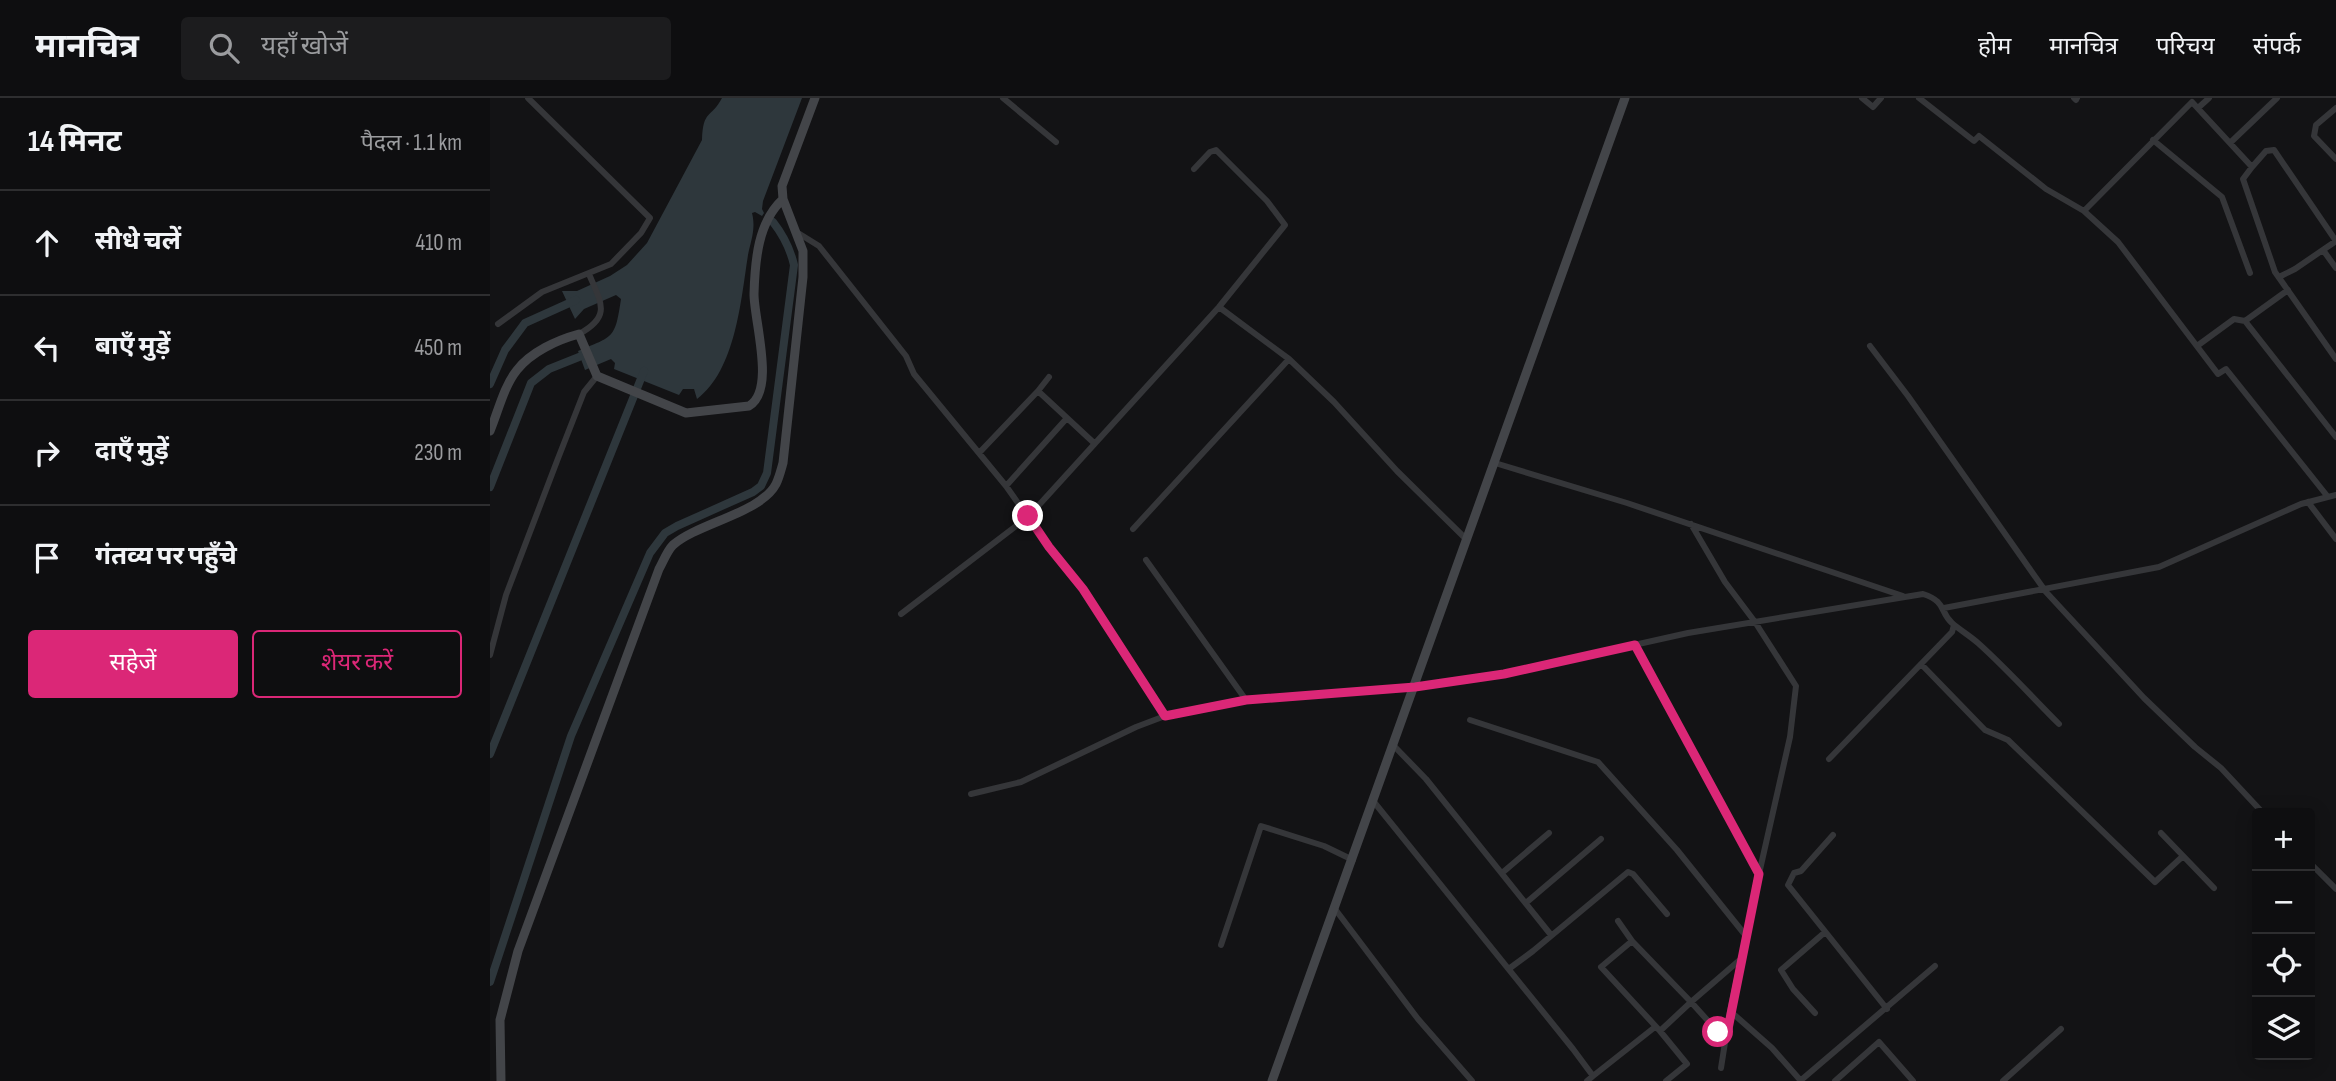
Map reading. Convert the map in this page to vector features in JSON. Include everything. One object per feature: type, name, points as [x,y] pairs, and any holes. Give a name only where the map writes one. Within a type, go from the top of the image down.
[{"type":"street","points":[[498,324],[542,292],[573,278],[590,276],[611,264],[641,233],[650,218],[528,98]]},
{"type":"street","points":[[501,1081],[500,1020],[518,951],[659,569],[671,547],[690,534],[763,498],[775,486],[783,463],[803,277],[803,251],[783,199],[782,186],[815,98]]},
{"type":"street","points":[[1003,98],[1056,142]]},
{"type":"street","points":[[1272,1081],[1625,98]]},
{"type":"street","points":[[1862,98],[1873,107],[1881,98]]},
{"type":"street","points":[[2198,108],[2209,98]]},
{"type":"street","points":[[2231,142],[2277,98]]},
{"type":"street","points":[[1922,99],[1974,141],[1979,136],[2046,189],[2084,211],[2118,242],[2218,374],[2226,369],[2328,497]]},
{"type":"street","points":[[2084,211],[2192,102],[2252,167]]},
{"type":"street","points":[[2336,108],[2316,125],[2314,136],[2336,159]]},
{"type":"street","points":[[2153,140],[2222,198],[2250,273]]},
{"type":"street","points":[[2279,277],[2336,241],[2274,149],[2270,148],[2243,179],[2275,272],[2336,359]]},
{"type":"street","points":[[901,614],[1028,516],[1219,307],[1285,225],[1267,201],[1216,150],[1210,152],[1195,169]]},
{"type":"street","points":[[579,334],[594,372],[607,382],[691,413],[749,406],[756,402],[761,391],[762,366],[754,295],[758,245],[767,218],[783,199]]},
{"type":"street","points":[[797,233],[819,246],[906,356],[914,374],[1006,486],[1083,589],[1165,716]]},
{"type":"street","points":[[2323,250],[2336,268]]},
{"type":"street","points":[[490,431],[516,371],[532,356],[579,334],[599,319],[602,304],[590,276]]},
{"type":"street","points":[[2245,321],[2288,290]]},
{"type":"street","points":[[1219,307],[1289,359],[1468,540]]},
{"type":"street","points":[[2197,346],[2234,319],[2245,321],[2336,437]]},
{"type":"street","points":[[1870,346],[2044,589],[2144,698],[2221,768],[2258,808]]},
{"type":"street","points":[[1133,529],[1289,359]]},
{"type":"street","points":[[490,655],[506,595],[594,372]]},
{"type":"street","points":[[979,453],[1049,377]]},
{"type":"street","points":[[1038,391],[1094,443]]},
{"type":"street","points":[[1006,486],[1067,418]]},
{"type":"street","points":[[1495,463],[1691,524],[1905,597]]},
{"type":"street","points":[[1944,608],[2159,567],[2308,502],[2336,495]]},
{"type":"street","points":[[2308,502],[2336,539]]},
{"type":"street","points":[[1691,524],[1725,582],[1755,622],[1796,686],[1790,737],[1730,1011],[1721,1068]]},
{"type":"street","points":[[1146,560],[1246,700]]},
{"type":"street","points":[[971,794],[1021,782],[1165,716],[1246,700],[1415,687],[1504,674],[1688,633],[1923,594],[1934,597],[1944,608],[1948,619],[1979,643],[2059,724]]},
{"type":"street","points":[[1829,759],[1952,632],[1954,625]]},
{"type":"street","points":[[1635,645],[1759,874]]},
{"type":"street","points":[[1921,664],[1985,730],[2008,740],[2155,882],[2183,856]]},
{"type":"street","points":[[1470,720],[1598,762],[1677,850],[1746,936]]},
{"type":"street","points":[[1394,746],[1426,779],[1551,934]]},
{"type":"street","points":[[1374,802],[1510,968],[1590,1079],[1658,1029],[1742,958]]},
{"type":"street","points":[[1221,945],[1261,826],[1324,846],[1353,860]]},
{"type":"street","points":[[1502,873],[1549,833]]},
{"type":"street","points":[[2161,833],[2214,888]]},
{"type":"street","points":[[1833,835],[1801,871],[1794,873],[1788,885],[1887,1009]]},
{"type":"street","points":[[1527,902],[1601,839]]},
{"type":"street","points":[[2315,868],[2336,889]]},
{"type":"street","points":[[1510,968],[1628,872],[1633,874],[1667,914]]},
{"type":"street","points":[[1335,909],[1418,1019],[1472,1081]]},
{"type":"street","points":[[1618,921],[1632,941],[1718,1032],[1727,1034]]},
{"type":"street","points":[[1815,1013],[1793,989],[1781,970],[1825,933]]},
{"type":"street","points":[[1632,941],[1601,967],[1686,1064],[1666,1081]]},
{"type":"street","points":[[1730,1011],[1772,1048],[1801,1081],[1935,966]]},
{"type":"street","points":[[2003,1081],[2061,1029]]},
{"type":"street","points":[[1835,1081],[1879,1042],[1913,1081]]},
{"type":"street","points":[[1843,1074],[1849,1081]]},
{"type":"shaded area","points":[[722,98],[802,98],[763,201],[764,213],[762,216],[752,213],[753,229],[739,312],[720,370],[710,386],[697,399],[694,389],[683,389],[679,395],[614,369],[615,363],[611,359],[585,370],[578,351],[606,339],[611,334],[617,322],[621,299],[616,295],[584,309],[575,319],[562,291],[577,291],[610,276],[627,265],[647,243],[702,140],[706,119]]},
{"type":"waterway","points":[[490,982],[571,736],[650,553],[665,533],[753,492],[761,486],[767,473],[794,265],[786,242],[773,222]]},
{"type":"waterway","points":[[490,384],[505,350],[525,323],[576,300]]},
{"type":"waterway","points":[[490,487],[531,383],[549,369],[589,353]]},
{"type":"waterway","points":[[490,754],[644,371]]},
{"type":"route","points":[[1028,516],[1083,589],[1165,716],[1246,700],[1415,687],[1504,674],[1635,645],[1759,874],[1727,1034],[1718,1032]]}]
